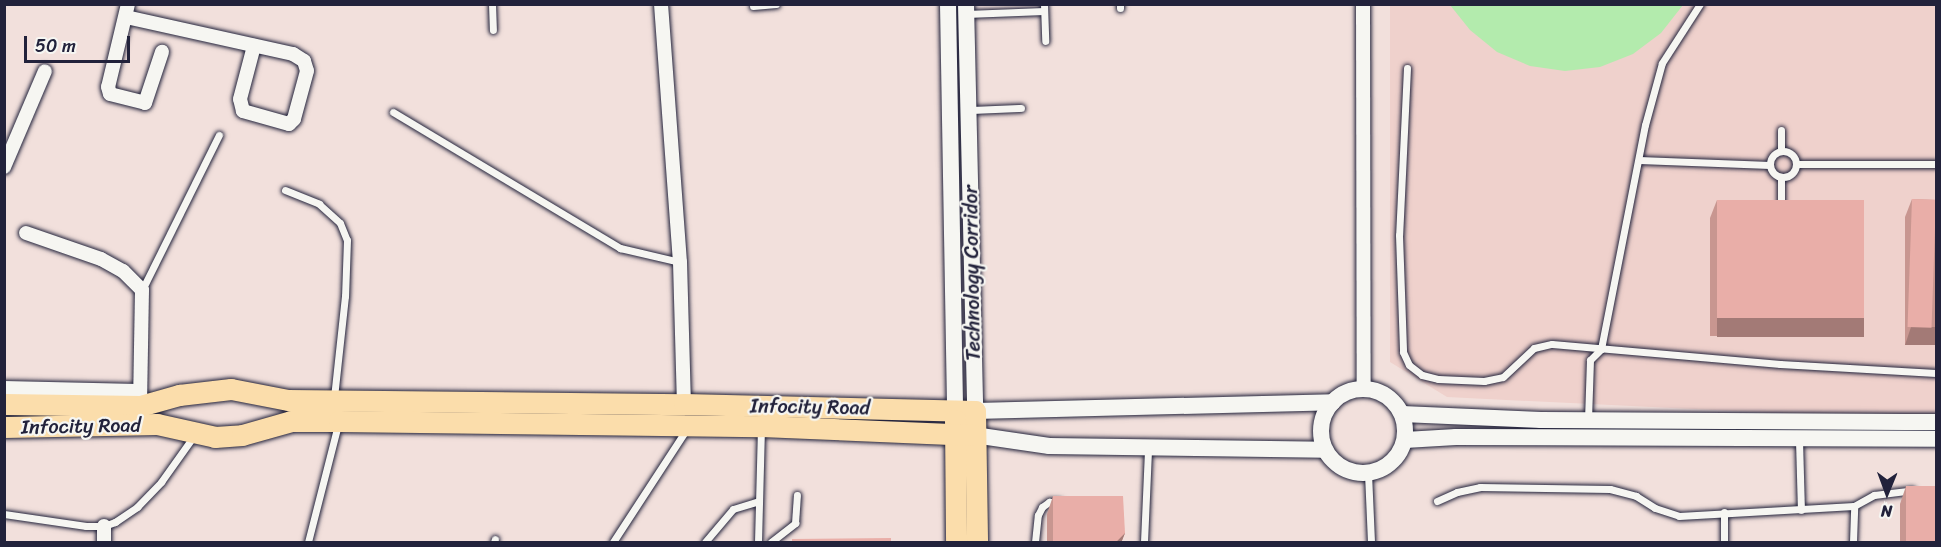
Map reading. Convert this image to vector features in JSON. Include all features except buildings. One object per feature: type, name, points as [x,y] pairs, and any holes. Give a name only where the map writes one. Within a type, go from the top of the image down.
[{"type":"main road","name":"Infocity Road","points":[[4,427],[148,406],[180,395],[231,389],[288,400],[684,404],[965,411]]},
{"type":"main road","points":[[288,400],[293,411],[291,421]]},
{"type":"main road","name":"Infocity Road","points":[[4,405],[148,406],[194,435],[214,437],[242,435],[291,421],[761,426],[964,434]]},
{"type":"main road","points":[[956,543],[965,411]]},
{"type":"main road","points":[[964,434],[977,543]]},
{"type":"street","points":[[661,4],[680,262],[684,404]]},
{"type":"street","points":[[948,4],[965,411]]},
{"type":"street","points":[[1362,4],[1364,389]]},
{"type":"street","name":"Technology Corridor","points":[[965,411],[969,110],[966,9]]},
{"type":"street","points":[[162,52],[145,103],[110,94],[108,87],[127,11],[254,46],[293,54],[304,61],[307,71],[294,119],[289,124],[243,111],[240,99],[254,46]]},
{"type":"street","points":[[4,167],[8,152],[45,72]]},
{"type":"street","points":[[4,388],[148,406],[142,290],[123,271],[101,259],[26,233]]},
{"type":"street","points":[[1364,389],[1386,395],[1402,414],[1405,440],[1392,462],[1384,468],[1368,473],[1352,472],[1340,467],[1325,450],[1321,424],[1333,402],[1342,395],[1364,389]]},
{"type":"street","name":"Infocity Road","points":[[965,411],[1333,402]]},
{"type":"street","points":[[1402,414],[1588,420],[1936,422]]},
{"type":"street","name":"Infocity Road","points":[[964,434],[1049,446],[1325,450]]},
{"type":"street","points":[[1405,440],[1456,437],[1936,440]]},
{"type":"street","points":[[104,526],[104,543]]},
{"type":"lane","points":[[492,4],[493,30]]},
{"type":"lane","points":[[753,6],[776,4]]},
{"type":"lane","points":[[1588,420],[1590,360],[1601,349],[1639,160],[1662,63],[1700,4]]},
{"type":"lane","points":[[966,9],[1044,8],[1044,41]]},
{"type":"lane","points":[[1407,68],[1399,235],[1402,352],[1409,365],[1422,375],[1438,380],[1484,381],[1503,377],[1534,348],[1552,344],[1936,373]]},
{"type":"lane","points":[[969,110],[1022,108]]},
{"type":"lane","points":[[393,112],[620,248],[680,262]]},
{"type":"lane","points":[[1781,130],[1781,151]]},
{"type":"lane","points":[[142,290],[219,135]]},
{"type":"lane","points":[[1781,151],[1790,153],[1796,164],[1791,174],[1781,177],[1775,174],[1770,165],[1773,156],[1781,151]]},
{"type":"lane","points":[[1639,160],[1770,165]]},
{"type":"lane","points":[[1796,164],[1936,164]]},
{"type":"lane","points":[[1781,177],[1781,208]]},
{"type":"lane","points":[[285,189],[319,204],[340,223],[347,240],[345,296],[333,399]]},
{"type":"lane","points":[[308,543],[339,421]]},
{"type":"lane","points":[[613,543],[689,425]]},
{"type":"lane","points":[[758,543],[761,426]]},
{"type":"lane","points":[[4,514],[86,526],[104,526],[137,507],[160,482],[194,435]]},
{"type":"lane","points":[[1799,440],[1802,510]]},
{"type":"lane","points":[[1144,543],[1148,447]]},
{"type":"lane","points":[[1368,473],[1371,543]]},
{"type":"lane","points":[[1437,501],[1457,492],[1480,487],[1610,489],[1636,496],[1655,508],[1679,516],[1854,506],[1874,495],[1925,490]]},
{"type":"lane","points":[[771,543],[795,523],[797,495]]},
{"type":"lane","points":[[705,543],[733,509],[759,501]]},
{"type":"lane","points":[[1035,543],[1038,515],[1042,507],[1049,502],[1070,502]]},
{"type":"lane","points":[[1853,543],[1854,506]]},
{"type":"lane","points":[[1724,512],[1724,543]]},
{"type":"shaded area","points":[[1390,5],[1936,5],[1936,421],[1447,397],[1390,362]]},
{"type":"green space","points":[[1450,5],[1683,5],[1661,33],[1633,54],[1600,67],[1565,71],[1530,66],[1497,52],[1470,30]]}]
